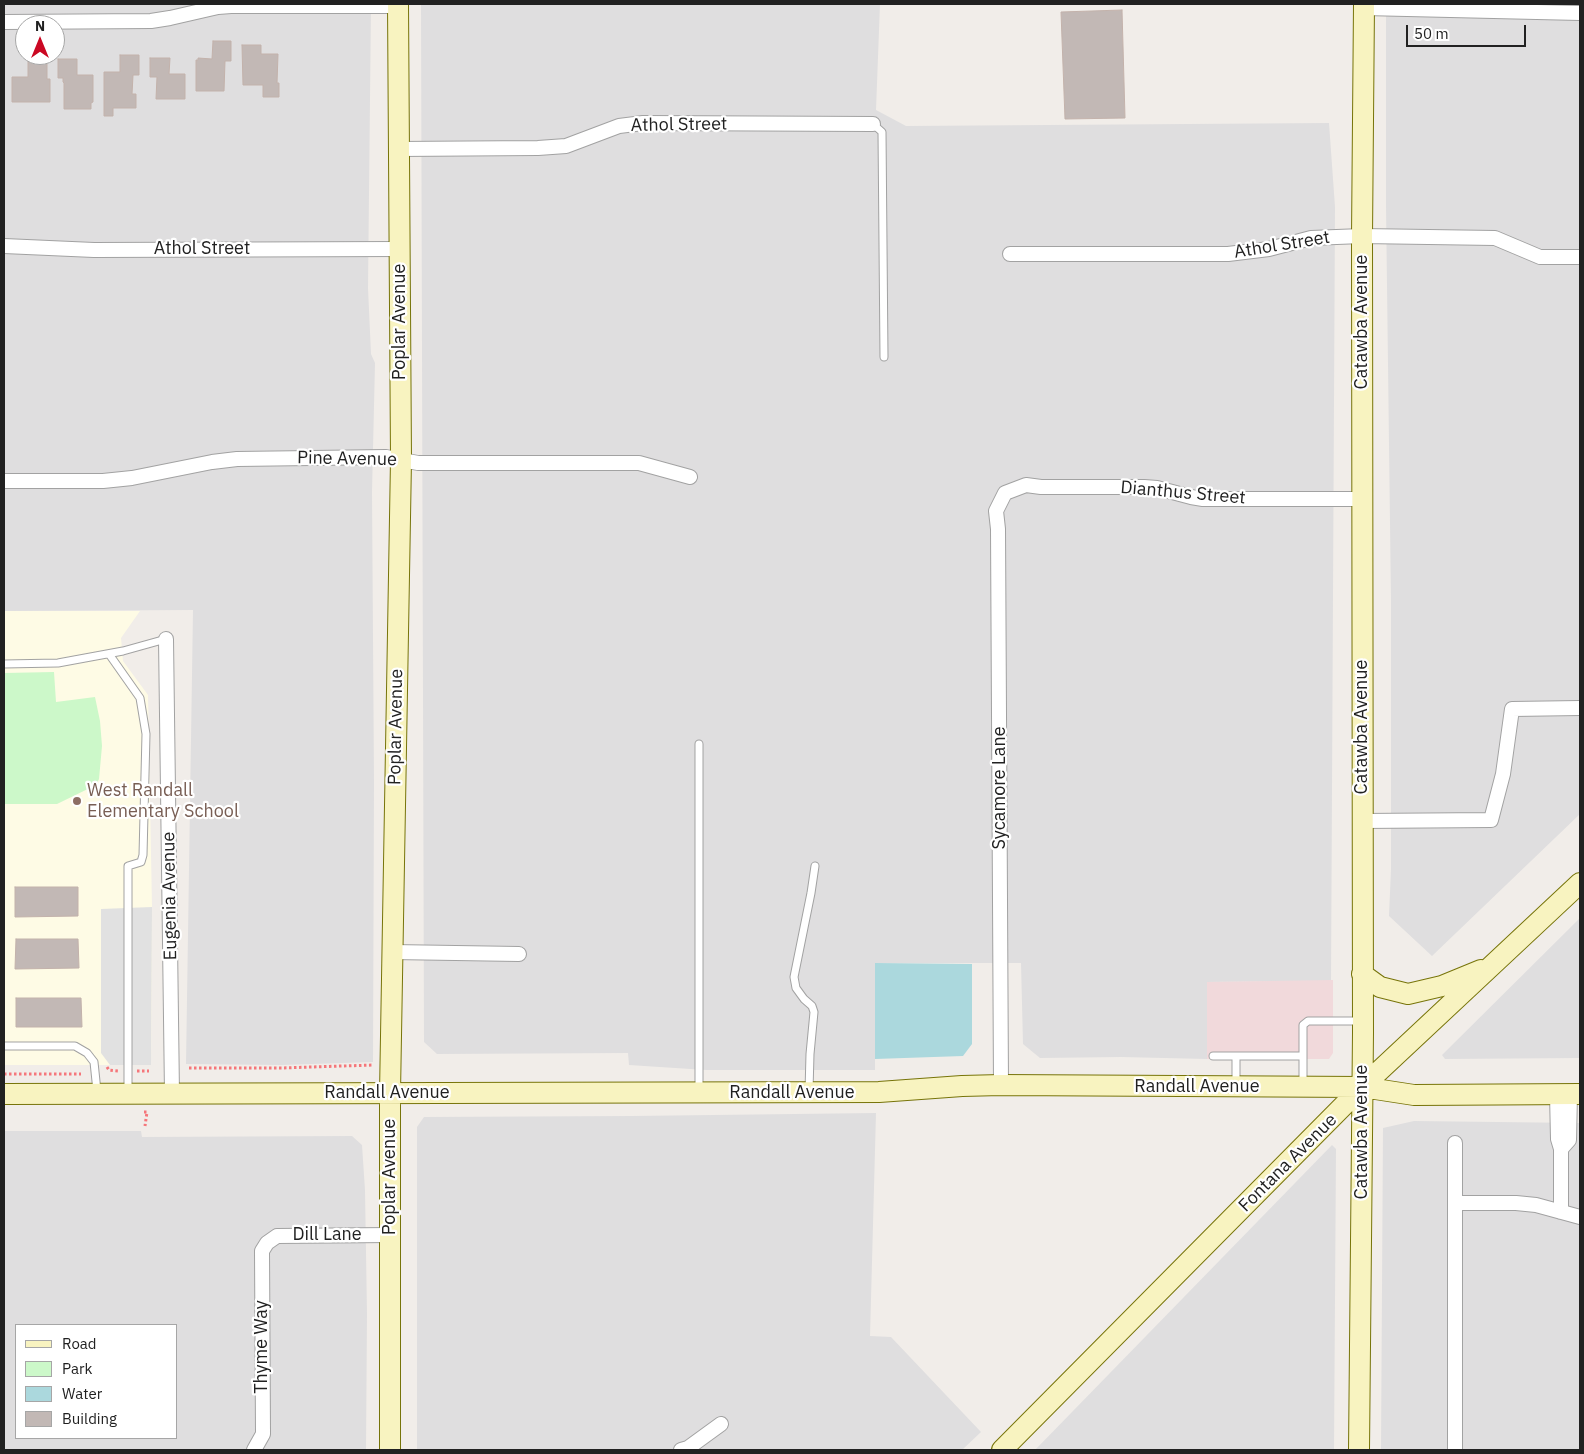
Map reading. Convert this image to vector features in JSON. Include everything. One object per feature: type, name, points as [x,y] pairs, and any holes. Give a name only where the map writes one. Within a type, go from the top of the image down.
[{"type":"street","points":[[4,22],[151,21],[231,6],[398,5]]},
{"type":"street","name":"Poplar Avenue","points":[[390,1450],[390,1093],[401,460],[398,5]]},
{"type":"street","points":[[1364,6],[1577,10]]},
{"type":"street","name":"Catawba Avenue","points":[[1359,1450],[1363,1021],[1362,236],[1364,6]]},
{"type":"street","name":"Athol Street","points":[[398,149],[566,146],[619,126],[643,123],[873,124]]},
{"type":"street","name":"Athol Street","points":[[1010,254],[1228,254],[1269,249],[1311,238],[1362,236],[1495,238],[1540,257],[1580,257]]},
{"type":"street","name":"Athol Street","points":[[4,246],[94,250],[400,249]]},
{"type":"street","name":"Pine Avenue","points":[[4,481],[102,481],[132,478],[237,459],[386,457],[418,463],[639,463],[690,477]]},
{"type":"street","name":"Dianthus Street","points":[[1005,493],[1026,485],[1041,487],[1144,487],[1203,498],[1363,499]]},
{"type":"street","name":"Sycamore Lane","points":[[1002,1085],[998,539],[996,511],[1005,493]]},
{"type":"street","name":"Eugenia Avenue","points":[[166,639],[172,1094]]},
{"type":"street","points":[[1362,821],[1491,820],[1503,774],[1512,710],[1580,708]]},
{"type":"street","name":"Fontana Avenue","points":[[1002,1450],[1362,1087],[1580,882]]},
{"type":"street","points":[[392,952],[520,954]]},
{"type":"street","points":[[1362,974],[1380,987],[1408,994],[1442,986],[1492,966]]},
{"type":"street","name":"Randall Avenue","points":[[4,1094],[699,1094],[879,1092],[1002,1085],[1362,1087],[1414,1095],[1569,1094]]},
{"type":"street","points":[[1561,1212],[1561,1149],[1558,1139],[1569,1094]]},
{"type":"street","points":[[1455,1143],[1455,1450]]},
{"type":"street","points":[[1455,1203],[1516,1203],[1536,1205],[1580,1217]]},
{"type":"street","name":"Dill Lane","points":[[267,1243],[277,1236],[390,1235]]},
{"type":"street","name":"Thyme Way","points":[[254,1450],[263,1434],[262,1251],[267,1243]]},
{"type":"street","points":[[681,1450],[688,1448],[721,1424]]},
{"type":"lane","points":[[873,124],[882,132],[884,357]]},
{"type":"lane","points":[[4,664],[58,664],[109,654],[166,639]]},
{"type":"lane","points":[[109,654],[140,698],[146,734],[143,855],[141,862],[128,866],[128,1094]]},
{"type":"lane","points":[[699,744],[699,1094]]},
{"type":"lane","points":[[809,1093],[814,1012],[812,1006],[796,988],[794,977],[815,866]]},
{"type":"lane","points":[[1303,1087],[1303,1025],[1308,1021],[1363,1021]]},
{"type":"lane","points":[[4,1046],[75,1046],[87,1053],[94,1062],[97,1094]]},
{"type":"lane","points":[[1214,1056],[1302,1056]]},
{"type":"lane","points":[[1236,1056],[1236,1087]]},
{"type":"path","points":[[189,1068],[282,1068],[373,1065]]},
{"type":"path","points":[[4,1074],[81,1074]]},
{"type":"shaded area","points":[[4,4],[371,4],[368,288],[371,354],[375,363],[372,492],[373,1062],[281,1065],[186,1064],[193,610],[4,611]]},
{"type":"shaded area","points":[[421,4],[880,4],[876,110],[906,126],[1329,123],[1335,207],[1331,981],[1207,982],[1207,1059],[1040,1058],[1023,1044],[1021,963],[875,963],[875,1070],[706,1070],[629,1065],[628,1053],[437,1054],[424,1042]]},
{"type":"shaded area","points":[[1386,4],[1580,4],[1580,814],[1432,956],[1389,916],[1391,869],[1391,602],[1386,206]]},
{"type":"shaded area","name":"West Randall Elementary School","points":[[4,611],[140,611],[121,638],[123,661],[148,695],[152,907],[151,1065],[4,1065]]},
{"type":"shaded area","points":[[152,907],[151,1065],[110,1065],[101,1053],[101,909]]},
{"type":"shaded area","points":[[1580,918],[1580,1058],[1445,1059],[1442,1055]]},
{"type":"shaded area","points":[[1333,980],[1333,1053],[1329,1059],[1207,1059],[1207,982]]},
{"type":"shaded area","points":[[876,1113],[870,1336],[891,1337],[981,1432],[962,1450],[417,1450],[417,1127],[424,1117]]},
{"type":"shaded area","points":[[1414,1121],[1580,1123],[1580,1450],[1381,1450],[1383,1128]]},
{"type":"shaded area","points":[[4,1131],[141,1131],[142,1137],[352,1136],[362,1145],[365,1190],[367,1314],[366,1450],[4,1450]]},
{"type":"shaded area","points":[[1332,1145],[1336,1149],[1334,1450],[1035,1450]]},
{"type":"green space","points":[[54,672],[56,702],[95,697],[100,721],[102,746],[99,779],[96,785],[57,804],[4,804],[4,673]]},
{"type":"water","points":[[875,963],[972,964],[972,1044],[963,1056],[875,1059]]},
{"type":"building","points":[[1122,10],[1125,118],[1065,119],[1061,12]]},
{"type":"building","points":[[213,41],[231,41],[231,61],[225,61],[224,91],[196,91],[196,60],[198,58],[212,59]]},
{"type":"building","points":[[242,45],[261,45],[261,54],[278,54],[277,83],[279,83],[279,97],[263,97],[263,85],[243,85]]},
{"type":"building","points":[[120,55],[139,55],[139,75],[133,75],[132,94],[136,94],[136,108],[113,108],[113,116],[104,116],[104,72],[120,72]]},
{"type":"building","points":[[150,58],[170,58],[169,74],[185,74],[185,99],[156,99],[157,77],[150,77]]},
{"type":"building","points":[[65,59],[77,59],[77,75],[93,75],[93,102],[91,103],[91,109],[64,109],[64,83],[63,78],[58,78],[58,65],[65,65]]},
{"type":"building","points":[[28,65],[47,65],[47,79],[50,79],[50,102],[12,102],[12,77],[28,77]]},
{"type":"building","points":[[15,887],[78,887],[78,916],[15,917]]},
{"type":"building","points":[[16,939],[78,939],[79,968],[15,969]]},
{"type":"building","points":[[16,998],[81,998],[82,1027],[16,1027]]},
{"type":"place","name":"West Randall Elementary School","points":[[77,801]]}]
